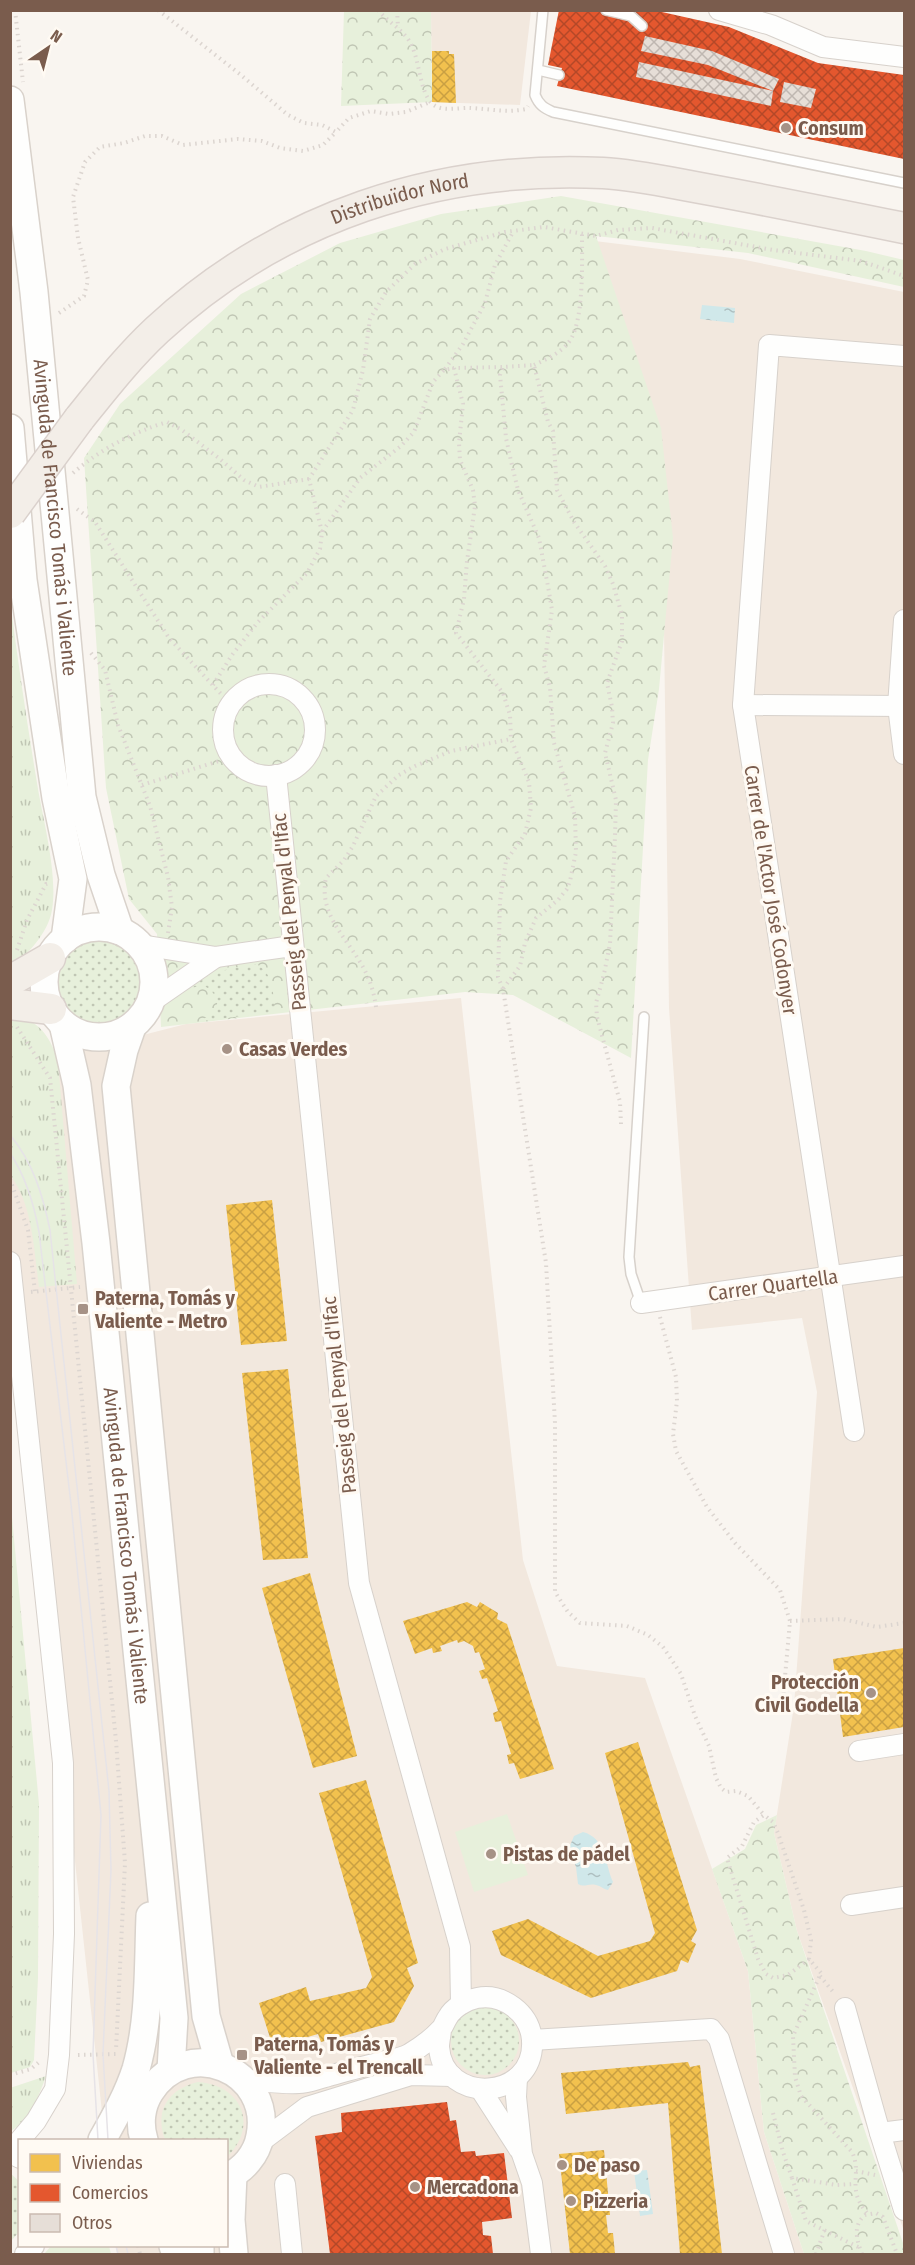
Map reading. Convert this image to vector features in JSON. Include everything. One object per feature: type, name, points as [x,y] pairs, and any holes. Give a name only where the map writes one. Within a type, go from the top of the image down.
[{"type":"main road","name":"Avinguda de Francisco Tomás i Valiente","points":[[10,100],[34,292],[82,797],[101,875],[142,939]]},
{"type":"main road","name":"Distribuïdor Nord","points":[[10,513],[79,419],[117,372],[157,330],[201,294],[273,245],[346,211],[422,188],[504,175],[604,173],[685,186],[904,228]]},
{"type":"main road","name":"Avinguda de Francisco Tomás i Valiente","points":[[10,428],[23,580],[56,798],[73,879],[57,948]]},
{"type":"main road","points":[[10,981],[77,931],[91,927],[106,927],[142,939],[151,962],[155,982],[151,1002],[144,1016],[132,1027],[119,1034],[90,1037],[75,1032],[57,1017],[45,993],[44,975],[57,948]]},
{"type":"main road","points":[[10,1004],[57,1017]]},
{"type":"main road","name":"Avinguda de Francisco Tomás i Valiente","points":[[57,1017],[77,1085],[100,1285],[174,2018],[171,2070]]},
{"type":"main road","name":"Avinguda de Francisco Tomás i Valiente","points":[[132,1027],[116,1086],[206,2016],[220,2065]]},
{"type":"main road","points":[[103,2139],[125,2098],[142,2043],[150,1908],[150,1776]]},
{"type":"main road","points":[[144,2139],[141,2118],[146,2099],[156,2082],[171,2070],[195,2063],[220,2065],[244,2080],[255,2094],[261,2109],[262,2126],[259,2143],[249,2161],[230,2176],[234,2254]]},
{"type":"street","points":[[719,10],[771,25],[823,47],[904,57]]},
{"type":"street","name":"Carrer de l'Actor José Codonyer","points":[[854,1431],[743,705],[769,345],[904,356]]},
{"type":"street","points":[[904,620],[901,706],[904,754]]},
{"type":"street","points":[[262,684],[277,684],[292,690],[304,700],[312,714],[315,731],[312,747],[304,760],[291,770],[276,775],[259,774],[244,768],[232,757],[225,743],[223,727],[226,713],[234,699],[247,689],[262,684]]},
{"type":"street","points":[[743,705],[901,706]]},
{"type":"street","name":"Passeig del Penyal d'Ifac","points":[[276,775],[359,1583],[460,1947],[461,2004]]},
{"type":"street","points":[[142,939],[216,957],[292,946]]},
{"type":"street","points":[[151,1002],[216,957]]},
{"type":"street","points":[[10,1262],[63,1763],[64,1934],[55,2089],[23,2139]]},
{"type":"street","name":"Carrer Quartella","points":[[649,1302],[904,1266]]},
{"type":"street","points":[[859,1751],[904,1744]]},
{"type":"street","points":[[851,1905],[904,1897]]},
{"type":"street","points":[[517,2078],[497,2088],[481,2090],[465,2085],[452,2076],[443,2062],[439,2047],[441,2029],[449,2014],[461,2004],[476,1998],[490,1997],[505,2001],[519,2011],[528,2024],[532,2040],[529,2059],[517,2078],[516,2097],[522,2154],[532,2183],[541,2254]]},
{"type":"street","points":[[845,2008],[904,2210]]},
{"type":"street","points":[[244,2080],[301,2083],[408,2055],[441,2029]]},
{"type":"street","points":[[532,2040],[711,2029],[719,2039],[784,2254]]},
{"type":"street","points":[[259,2143],[307,2107],[411,2075],[452,2076]]},
{"type":"street","points":[[481,2090],[522,2154]]},
{"type":"street","points":[[880,2133],[904,2130]]},
{"type":"street","points":[[285,2184],[292,2254]]},
{"type":"lane","points":[[543,10],[535,95],[539,104],[554,112],[904,183]]},
{"type":"lane","points":[[606,10],[634,17],[642,26]]},
{"type":"lane","points":[[537,70],[559,75]]},
{"type":"lane","points":[[644,1017],[629,1257],[631,1274],[649,1302]]},
{"type":"path","points":[[158,10],[288,115],[304,123],[322,126],[336,132]]},
{"type":"path","points":[[378,10],[398,28],[415,52],[424,90],[430,102],[457,110],[470,108],[498,112],[516,111],[526,109],[535,95]]},
{"type":"path","points":[[397,10],[398,28]]},
{"type":"path","points":[[56,315],[84,296],[88,280],[78,238],[73,197],[85,162],[100,147],[124,143],[145,136],[162,136],[183,145],[238,139],[262,141],[280,148],[303,151],[324,145],[349,118],[371,111],[389,114],[406,112],[430,102]]},
{"type":"path","points":[[69,476],[93,456],[130,435],[168,423],[182,430],[244,480],[259,487],[309,479],[353,410],[363,370],[370,319],[386,292],[415,264],[445,249],[513,231],[544,226],[596,236],[618,230],[652,228],[763,248],[861,261],[904,276]]},
{"type":"path","points":[[322,532],[360,478],[401,446],[414,432],[433,382],[463,344],[485,303],[495,266],[513,231]]},
{"type":"path","points":[[444,370],[534,365],[554,355],[570,340],[577,324],[582,233]]},
{"type":"path","points":[[534,365],[548,422],[553,431],[554,479],[557,490],[574,522],[605,566],[614,584],[622,615],[622,641],[607,683],[613,723],[605,753],[615,800],[613,890],[609,916],[608,959],[596,1003],[597,1017],[620,1102],[621,1124]]},
{"type":"path","points":[[503,367],[500,375],[506,438],[518,490],[539,538],[551,600],[552,609],[544,666],[550,687],[558,760],[575,816],[576,852],[567,888],[558,900],[536,918],[525,944],[520,966],[503,989]]},
{"type":"path","points":[[454,368],[463,404],[459,443],[460,460],[473,490],[475,506],[464,599],[456,633],[503,693],[510,715],[511,739],[528,782],[531,808],[525,834],[506,861],[500,901],[498,977],[503,989],[546,1263],[555,1423],[555,1592],[568,1612],[580,1623],[627,1626],[648,1635],[663,1647],[681,1674],[695,1716],[709,1746],[718,1784],[726,1791],[736,1791],[748,1796],[773,1822],[804,1910],[811,1940],[809,1959],[788,1975],[773,1978],[766,1974],[758,1959],[727,1858],[742,1846],[754,1822],[764,1815]]},
{"type":"path","points":[[213,685],[232,655],[258,622],[307,573],[320,549],[322,532],[309,479]]},
{"type":"path","points":[[72,505],[95,522],[169,638],[222,694]]},
{"type":"path","points":[[85,644],[105,670],[118,725],[150,806],[168,877],[172,907],[142,939]]},
{"type":"path","points":[[376,1007],[373,989],[368,978],[344,937],[334,925],[329,913],[325,900],[326,878],[344,860],[353,846],[376,796],[399,775],[451,751],[511,739]]},
{"type":"path","points":[[142,785],[219,761]]},
{"type":"path","points":[[10,1179],[28,1230],[35,1292]]},
{"type":"path","points":[[13,1294],[100,1285]]},
{"type":"path","points":[[649,1302],[676,1377],[673,1434],[676,1451],[707,1507],[735,1543],[780,1590],[790,1622],[783,1699]]},
{"type":"path","points":[[790,1622],[843,1619],[878,1627],[904,1623]]},
{"type":"path","points":[[809,1959],[818,1968],[820,1976],[793,2036],[797,2088],[801,2096],[852,2152],[856,2163],[855,2190],[861,2205],[868,2214]]},
{"type":"path","points":[[773,2113],[783,2152],[806,2221],[860,2248]]},
{"type":"path","points":[[792,2178],[837,2185],[854,2184]]},
{"type":"path","points":[[862,2254],[857,2227],[861,2218],[876,2213],[883,2217],[897,2254]]},
{"type":"path","points":[[816,2254],[825,2229]]},
{"type":"shaded area","points":[[431,11],[531,11],[520,105],[432,102]]},
{"type":"shaded area","points":[[595,241],[740,259],[904,292],[904,2231],[797,1931],[774,1833],[794,1706],[817,1392],[802,1318],[692,1330],[669,1008],[663,553]]},
{"type":"shaded area","points":[[461,998],[523,1560],[557,1666],[645,1678],[748,1971],[764,2132],[804,2254],[117,2254],[116,2247],[228,2247],[228,2139],[105,2139],[11,1267],[10,1069],[186,1024]]},
{"type":"green space","points":[[344,11],[431,11],[432,102],[341,106]]},
{"type":"green space","points":[[561,196],[866,251],[904,260],[904,287],[748,253],[596,236],[661,428],[673,538],[659,689],[648,760],[631,1058],[513,995],[465,992],[161,1027],[157,934],[129,899],[106,788],[84,458],[120,404],[241,294],[340,243],[441,214]]},
{"type":"green space","points":[[10,601],[37,783],[49,847],[53,896],[50,919],[46,927],[30,950],[10,970]]},
{"type":"green space","points":[[98,937],[122,944],[134,956],[141,980],[134,1004],[122,1016],[98,1023],[74,1016],[62,1004],[55,980],[62,956],[74,944]]},
{"type":"green space","points":[[256,964],[269,978],[275,1012],[201,1021],[216,1009],[217,1000],[210,990],[202,985],[188,989],[195,983],[220,972]]},
{"type":"green space","points":[[10,1012],[28,1020],[42,1030],[58,1062],[77,1284],[39,1287],[28,1215],[24,1201],[11,1176]]},
{"type":"green space","points":[[10,1496],[39,1804],[38,1978],[34,2060],[30,2067],[11,2073]]},
{"type":"green space","name":"Pistas de pádel","points":[[507,1814],[528,1875],[474,1892],[455,1832]]},
{"type":"green space","points":[[777,1815],[774,1833],[797,1931],[904,2246],[904,2254],[804,2254],[764,2132],[748,1971],[712,1869],[745,1849],[756,1825]]},
{"type":"green space","points":[[485,2007],[498,2010],[509,2017],[516,2028],[519,2041],[516,2054],[509,2065],[498,2072],[485,2075],[472,2072],[461,2065],[454,2054],[451,2041],[454,2028],[461,2017],[472,2010]]},
{"type":"green space","points":[[46,2076],[28,2114],[11,2131],[10,2088]]},
{"type":"green space","points":[[198,2082],[213,2085],[226,2091],[241,2109],[242,2133],[237,2145],[228,2156],[228,2139],[165,2139],[161,2119],[166,2102],[188,2085]]},
{"type":"green space","points":[[10,2173],[18,2180],[18,2233],[11,2241]]},
{"type":"green space","points":[[50,2247],[109,2247],[111,2254],[44,2254]]},
{"type":"water","points":[[702,305],[735,308],[734,323],[700,319]]},
{"type":"water","points":[[583,1832],[591,1835],[604,1852],[613,1882],[608,1890],[596,1885],[578,1884],[576,1867],[569,1848],[574,1836]]},
{"type":"water","points":[[647,2170],[653,2214],[640,2216],[634,2171]]},
{"type":"building: Viviendas","points":[[432,51],[449,51],[449,54],[454,54],[456,103],[432,102]]},
{"type":"building: Viviendas","points":[[272,1200],[287,1341],[241,1345],[226,1205]]},
{"type":"building: Viviendas","points":[[288,1369],[308,1558],[263,1560],[242,1373]]},
{"type":"building: Viviendas","points":[[310,1573],[357,1756],[313,1768],[262,1588]]},
{"type":"building: Viviendas","points":[[467,1602],[477,1607],[480,1602],[498,1613],[497,1619],[507,1624],[554,1769],[520,1779],[514,1763],[509,1764],[507,1755],[511,1754],[501,1721],[495,1722],[493,1713],[498,1711],[487,1678],[482,1679],[479,1671],[485,1669],[479,1652],[475,1653],[473,1646],[464,1641],[458,1643],[457,1640],[440,1646],[442,1651],[433,1653],[432,1648],[415,1654],[403,1621]]},
{"type":"building: Viviendas","name":"Protección Civil Godella","points":[[904,1648],[904,1727],[843,1737],[833,1659]]},
{"type":"building: Viviendas","points":[[638,1742],[697,1930],[691,1941],[696,1944],[688,1963],[681,1960],[677,1971],[591,1998],[501,1955],[492,1931],[528,1919],[598,1956],[650,1941],[655,1933],[605,1753]]},
{"type":"building: Viviendas","points":[[366,1780],[418,1963],[407,1968],[414,1986],[394,2022],[321,2042],[318,2034],[273,2047],[259,2003],[306,1987],[310,2001],[366,1988],[372,1977],[319,1793]]},
{"type":"building: Viviendas","points":[[688,2062],[690,2067],[700,2065],[722,2254],[680,2254],[668,2103],[566,2114],[561,2073]]},
{"type":"building: Viviendas","points":[[604,2150],[610,2215],[606,2215],[608,2233],[613,2233],[615,2254],[570,2254],[559,2154]]},
{"type":"building: Comercios","points":[[559,10],[653,10],[729,27],[818,63],[904,75],[904,159],[557,86],[562,68],[548,65]]},
{"type":"building: Comercios","name":"Mercadona","points":[[447,2102],[450,2121],[456,2120],[461,2152],[475,2151],[476,2156],[504,2153],[512,2218],[482,2222],[483,2235],[491,2236],[493,2254],[330,2254],[315,2136],[342,2132],[341,2113]]},
{"type":"building: Otros","points":[[645,36],[712,51],[779,79],[773,91],[708,65],[641,51]]},
{"type":"building: Otros","points":[[639,62],[773,91],[771,106],[636,77]]},
{"type":"building: Otros","points":[[784,82],[816,89],[811,108],[780,102]]},
{"type":"tram line","points":[[10,1135],[31,1168],[50,1230],[109,1791],[111,1870],[103,2054],[108,2139]]},
{"type":"tram line","points":[[10,1153],[29,1191],[39,1232],[71,1504],[101,1815],[93,2054],[98,2139]]},
{"type":"tram line","points":[[116,2247],[118,2254]]},
{"type":"tram line","points":[[126,2247],[128,2254]]},
{"type":"place","name":"Consum","points":[[786,128]]},
{"type":"place","name":"Casas Verdes","points":[[227,1049]]},
{"type":"place","name":"Paterna, Tomás y Valiente - Metro","points":[[83,1309]]},
{"type":"place","name":"Protección Civil Godella","points":[[871,1693]]},
{"type":"place","name":"Pistas de pádel","points":[[491,1854]]},
{"type":"place","name":"Paterna, Tomás y Valiente - el Trencall","points":[[242,2055]]},
{"type":"place","name":"De paso","points":[[562,2165]]},
{"type":"place","name":"Mercadona","points":[[415,2187]]},
{"type":"place","name":"Pizzeria","points":[[571,2201]]}]
